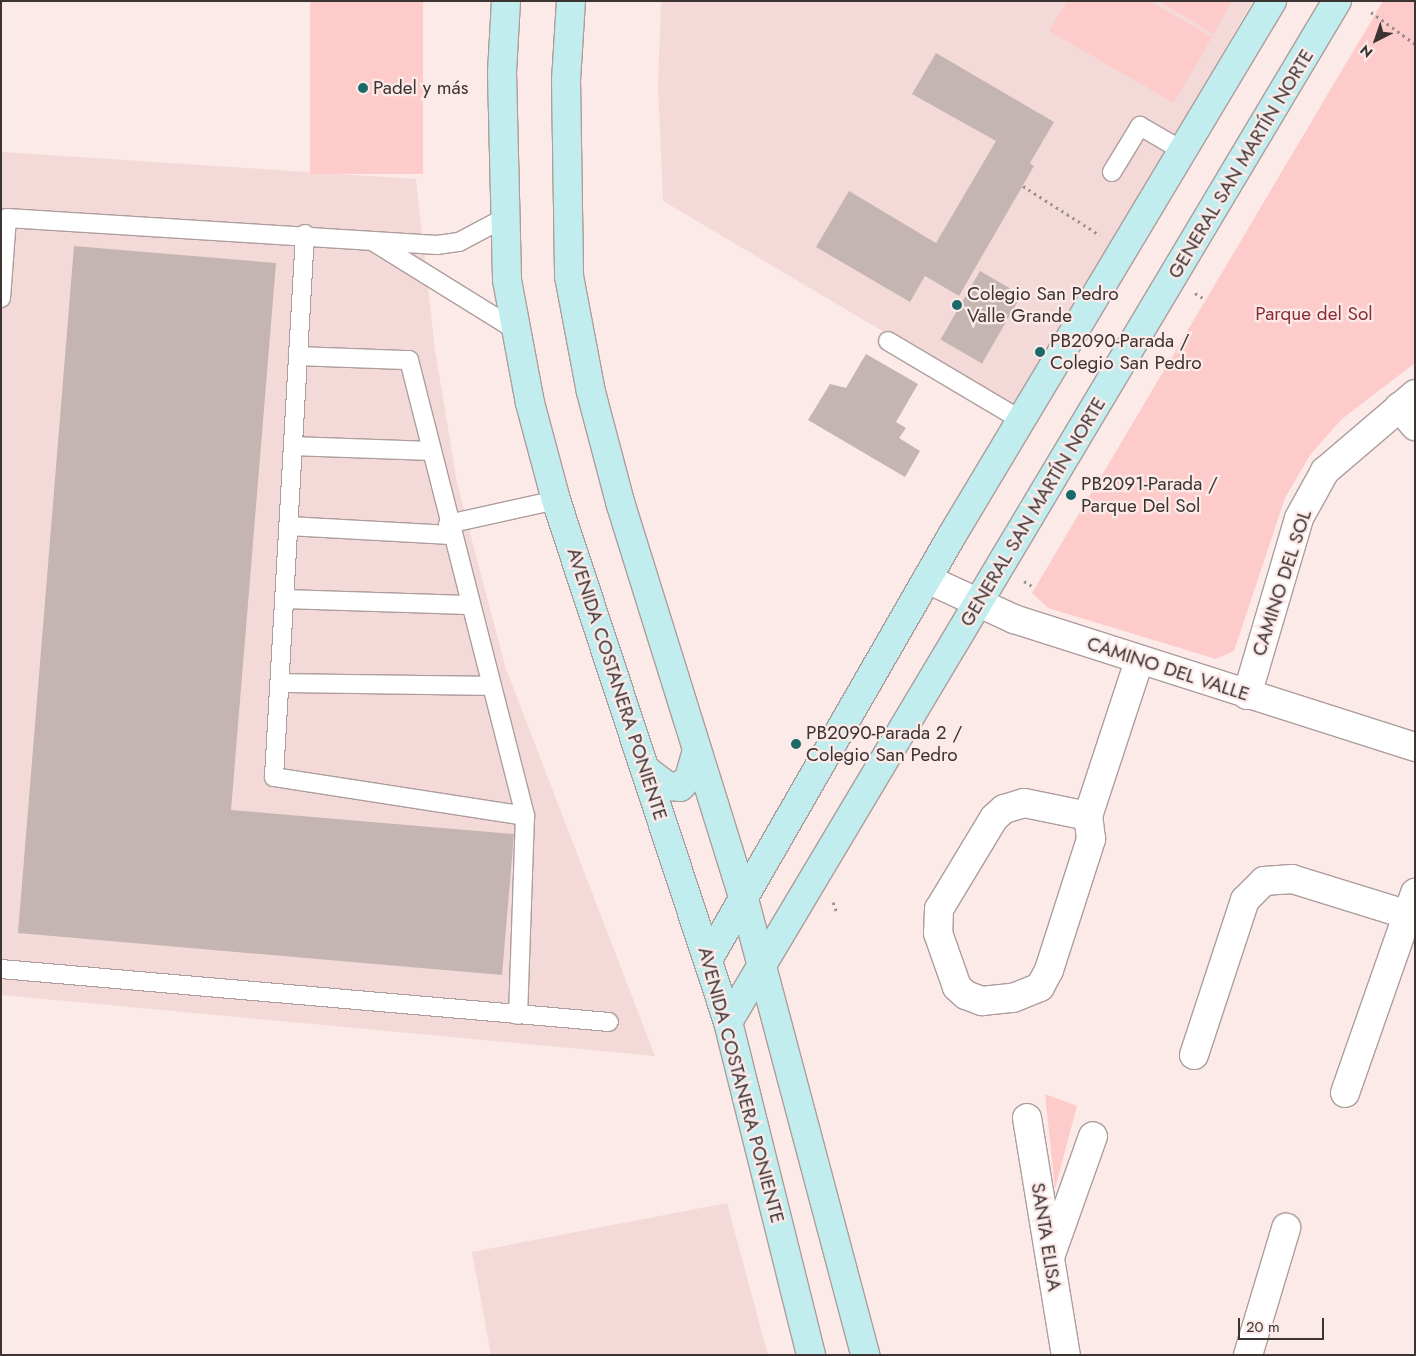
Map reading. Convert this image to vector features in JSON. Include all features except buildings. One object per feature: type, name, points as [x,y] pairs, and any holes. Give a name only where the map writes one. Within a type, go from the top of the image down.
[{"type":"street","name":"AVENIDA COSTANERA PONIENTE","points":[[506,1],[502,73],[507,280],[516,330],[556,500],[728,1022],[811,1355]]},
{"type":"street","points":[[571,1],[566,80],[569,276],[591,392],[620,502],[744,899],[760,968],[865,1355]]},
{"type":"street","points":[[708,958],[744,899],[927,579],[1272,1]]},
{"type":"street","name":"GENERAL SAN MARTÍN NORTE","points":[[728,1022],[1337,1]]},
{"type":"street","name":"CAMINO DEL SOL","points":[[1247,695],[1299,518],[1325,471],[1410,409]]},
{"type":"street","name":"CAMINO DEL VALLE","points":[[927,579],[978,604],[1139,661],[1415,747]]},
{"type":"street","points":[[1088,816],[1024,803],[1004,809],[994,818],[939,909],[938,933],[957,986],[966,995],[982,1002],[1013,998],[1040,987],[1091,839],[1088,816],[1139,661]]},
{"type":"street","points":[[646,770],[667,786],[680,787],[689,778],[697,750]]},
{"type":"street","points":[[1194,1055],[1245,900],[1264,881],[1292,879],[1412,908],[1346,1094]]},
{"type":"street","name":"SANTA ELISA","points":[[1027,1118],[1066,1355]]},
{"type":"street","points":[[1049,1260],[1092,1136]]},
{"type":"street","points":[[1248,1355],[1286,1228]]},
{"type":"lane","points":[[1112,172],[1140,126],[1183,151]]},
{"type":"lane","points":[[1,298],[7,218],[305,234],[371,241],[459,242],[506,217]]},
{"type":"lane","points":[[305,234],[274,777],[525,816]]},
{"type":"lane","points":[[371,241],[516,330]]},
{"type":"lane","points":[[888,341],[1022,420]]},
{"type":"lane","points":[[298,356],[409,360],[468,605],[525,816],[518,1015]]},
{"type":"lane","points":[[293,446],[430,452]]},
{"type":"lane","points":[[288,526],[449,530],[556,500]]},
{"type":"lane","points":[[284,599],[468,605]]},
{"type":"lane","points":[[280,684],[490,686]]},
{"type":"lane","points":[[1,970],[609,1022]]},
{"type":"path","points":[[1371,12],[1415,44]]},
{"type":"path","points":[[1023,186],[1102,236]]},
{"type":"shaded area","name":"Colegio San Pedro Valle Grande","points":[[661,1],[1253,1],[1014,409],[663,201],[658,86]]},
{"type":"shaded area","points":[[1,152],[416,179],[435,349],[457,483],[505,666],[655,1056],[1,995]]},
{"type":"shaded area","points":[[727,1203],[768,1355],[491,1355],[472,1252]]},
{"type":"green space","name":"Padel y más","points":[[310,1],[423,1],[423,174],[310,174]]},
{"type":"green space","points":[[1067,1],[1150,1],[1212,37],[1174,103],[1049,31]]},
{"type":"green space","points":[[1158,1],[1232,1],[1214,34]]},
{"type":"green space","name":"Parque del Sol","points":[[1383,1],[1415,1],[1415,363],[1342,419],[1310,455],[1285,498],[1234,651],[1216,659],[1048,608],[1032,593]]},
{"type":"green space","points":[[1045,1094],[1077,1106],[1055,1189]]},
{"type":"place","name":"Padel y más","points":[[363,88]]},
{"type":"place","name":"Colegio San Pedro Valle Grande","points":[[957,305]]},
{"type":"place","name":"PB2090-Parada / Colegio San Pedro","points":[[1040,352]]},
{"type":"place","name":"PB2091-Parada / Parque Del Sol","points":[[1071,495]]},
{"type":"place","name":"PB2090-Parada 2 / Colegio San Pedro","points":[[796,744]]}]
